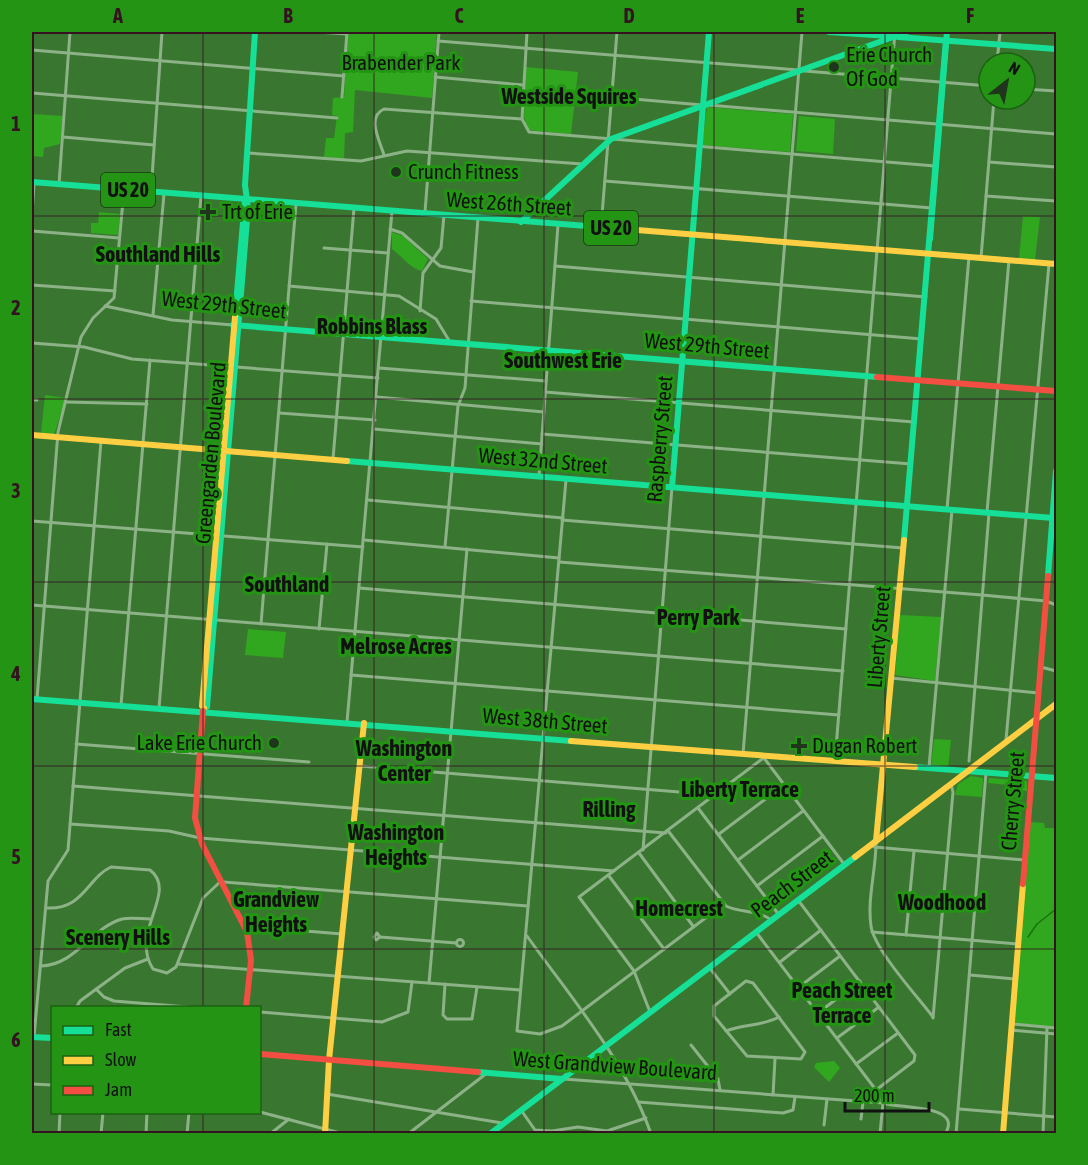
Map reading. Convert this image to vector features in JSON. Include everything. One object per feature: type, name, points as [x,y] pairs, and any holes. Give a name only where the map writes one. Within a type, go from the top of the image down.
[{"type":"street","points":[[59,184],[70,32]]},
{"type":"street","points":[[151,192],[162,32]]},
{"type":"street","name":"Greengarden Boulevard","points":[[246,1006],[250,943],[245,926],[200,838],[195,818],[195,795],[203,710],[207,706],[211,620],[248,208],[245,199],[246,152],[255,32]]},
{"type":"street","points":[[317,32],[347,33],[342,97]]},
{"type":"street","points":[[424,214],[439,32]]},
{"type":"street","points":[[527,32],[522,119],[527,131],[609,140],[936,166]]},
{"type":"street","points":[[601,227],[617,32]]},
{"type":"street","name":"Raspberry Street","points":[[643,850],[709,32]]},
{"type":"street","points":[[743,754],[802,32]]},
{"type":"street","points":[[829,32],[894,34],[1056,49]]},
{"type":"street","points":[[521,222],[609,140],[894,34],[907,32]]},
{"type":"street","name":"Liberty Street","points":[[941,938],[933,1018],[880,948],[872,932],[870,913],[874,845],[884,766],[926,297],[947,32]]},
{"type":"street","points":[[998,51],[1000,32]]},
{"type":"street","points":[[835,762],[894,34]]},
{"type":"street","points":[[438,41],[977,85]]},
{"type":"street","points":[[32,50],[344,76]]},
{"type":"street","points":[[435,77],[524,85]]},
{"type":"street","points":[[1037,90],[1056,91]]},
{"type":"street","points":[[32,93],[337,118]]},
{"type":"street","points":[[611,97],[1056,134]]},
{"type":"street","points":[[384,156],[374,122],[378,112],[387,109],[522,119]]},
{"type":"street","points":[[981,258],[993,111]]},
{"type":"street","points":[[62,137],[154,145]]},
{"type":"street","points":[[246,152],[361,161],[403,151],[582,164]]},
{"type":"street","points":[[989,162],[1056,167]]},
{"type":"street","points":[[605,181],[933,208]]},
{"type":"street","points":[[32,215],[33,182]]},
{"type":"street","name":"West 26th Street","points":[[33,182],[1056,264]]},
{"type":"street","points":[[34,699],[58,437],[77,346],[89,323],[114,299],[124,190]]},
{"type":"street","points":[[153,315],[164,193]]},
{"type":"street","points":[[159,708],[201,196]]},
{"type":"street","points":[[986,196],[1056,201]]},
{"type":"street","points":[[261,624],[296,203]]},
{"type":"street","points":[[333,459],[354,208]]},
{"type":"street","points":[[347,722],[392,211]]},
{"type":"street","points":[[420,311],[423,273],[441,248],[444,215]]},
{"type":"street","points":[[445,547],[458,404],[464,390],[466,374],[478,218]]},
{"type":"street","points":[[539,478],[558,224]]},
{"type":"street","points":[[390,229],[401,232],[431,260],[446,269],[474,272]]},
{"type":"street","points":[[32,231],[120,238]]},
{"type":"street","points":[[324,248],[388,253]]},
{"type":"street","points":[[929,769],[945,592],[958,383],[969,257]]},
{"type":"street","points":[[969,761],[973,688],[1009,261]]},
{"type":"street","points":[[1006,742],[1049,264]]},
{"type":"street","points":[[555,266],[926,297]]},
{"type":"street","points":[[32,285],[115,291]]},
{"type":"street","points":[[289,286],[404,298],[420,311],[436,319],[450,342]]},
{"type":"street","points":[[471,302],[922,339]]},
{"type":"street","name":"West 29th Street","points":[[105,306],[190,321],[1056,391]]},
{"type":"street","points":[[32,343],[77,346],[150,360],[378,378]]},
{"type":"street","points":[[122,705],[150,360]]},
{"type":"street","points":[[379,368],[546,381]]},
{"type":"street","points":[[545,392],[914,422]]},
{"type":"street","points":[[377,397],[544,412]]},
{"type":"street","points":[[32,400],[37,400]]},
{"type":"street","points":[[66,402],[147,404]]},
{"type":"street","points":[[279,413],[375,420]]},
{"type":"street","points":[[374,429],[542,444]]},
{"type":"street","points":[[543,434],[911,464]]},
{"type":"street","name":"West 32nd Street","points":[[32,435],[1053,518]]},
{"type":"street","points":[[51,1038],[33,1037],[49,879],[68,852],[101,441]]},
{"type":"street","name":"Cherry Street","points":[[1003,1134],[1056,471]]},
{"type":"street","points":[[566,480],[517,1031],[549,1032],[582,1011],[724,904]]},
{"type":"street","points":[[368,500],[669,530],[903,548]]},
{"type":"street","points":[[32,521],[363,547]]},
{"type":"street","points":[[364,540],[467,549],[665,572],[1019,598],[1046,601],[1056,605]]},
{"type":"street","points":[[319,629],[327,544]]},
{"type":"street","points":[[429,983],[467,549]]},
{"type":"street","points":[[359,588],[846,629]]},
{"type":"street","points":[[32,606],[843,671]]},
{"type":"street","points":[[1041,667],[1056,671]]},
{"type":"street","points":[[351,675],[839,714]]},
{"type":"street","points":[[891,678],[936,685],[1038,693]]},
{"type":"street","name":"West 38th Street","points":[[34,699],[203,710],[765,757],[1056,778]]},
{"type":"street","name":"Peach Street","points":[[490,1134],[844,865],[874,845],[1056,704]]},
{"type":"street","points":[[325,1131],[333,1017],[364,723]]},
{"type":"street","points":[[76,744],[309,762]]},
{"type":"street","points":[[650,1012],[634,971],[579,897],[608,875],[765,757],[844,865]]},
{"type":"street","points":[[360,766],[716,795]]},
{"type":"street","points":[[956,1134],[986,773]]},
{"type":"street","points":[[941,938],[953,792],[951,784]]},
{"type":"street","points":[[718,835],[784,785]]},
{"type":"street","points":[[73,786],[667,832],[724,904],[739,912],[764,915],[771,920]]},
{"type":"street","points":[[698,808],[778,915]]},
{"type":"street","points":[[738,860],[804,810]]},
{"type":"street","points":[[70,824],[169,831],[200,838],[614,871]]},
{"type":"street","points":[[757,886],[823,836]]},
{"type":"street","points":[[874,845],[914,851],[1025,860]]},
{"type":"street","points":[[906,935],[914,851]]},
{"type":"street","points":[[639,853],[694,926]]},
{"type":"street","points":[[46,908],[59,908],[70,903],[108,868],[136,867],[150,870],[160,883],[160,894],[145,938],[148,959],[153,969],[163,974],[170,972],[178,964],[202,898],[222,882],[528,906]]},
{"type":"street","points":[[604,870],[664,949]]},
{"type":"street","points":[[798,900],[915,1057],[876,1090]]},
{"type":"street","points":[[40,966],[62,962],[118,920],[151,919]]},
{"type":"street","points":[[245,926],[342,933]]},
{"type":"street","points":[[779,962],[821,930]]},
{"type":"street","points":[[756,932],[876,1090],[883,1103],[880,1134]]},
{"type":"street","points":[[872,932],[1018,944]]},
{"type":"street","points":[[526,934],[606,1046],[646,1118],[651,1134]]},
{"type":"street","points":[[380,937],[456,943]]},
{"type":"street","points":[[798,987],[840,956]]},
{"type":"street","points":[[78,1006],[96,989],[125,968],[148,959]]},
{"type":"street","points":[[178,964],[521,990]]},
{"type":"street","points":[[709,967],[730,994]]},
{"type":"street","points":[[970,975],[1015,979]]},
{"type":"street","points":[[750,981],[805,1052],[798,1061],[747,1056],[712,1010],[730,994],[750,981]]},
{"type":"street","points":[[818,1013],[860,981]]},
{"type":"street","points":[[261,1012],[382,1022],[405,1015],[409,1010],[412,982]]},
{"type":"street","points":[[445,984],[445,1018],[471,1020],[474,1017],[477,987]]},
{"type":"street","points":[[96,989],[104,997],[114,1001],[176,1006]]},
{"type":"street","points":[[837,1038],[879,1007]]},
{"type":"street","points":[[726,1031],[741,1026],[766,1023],[779,1017]]},
{"type":"street","points":[[1011,1027],[1056,1028]]},
{"type":"street","points":[[1011,1027],[1056,1034]]},
{"type":"street","points":[[1043,1134],[1047,1028]]},
{"type":"street","points":[[856,1064],[898,1032]]},
{"type":"street","points":[[691,1045],[718,1079],[720,1090]]},
{"type":"street","name":"West Grandview Boulevard","points":[[261,1054],[542,1078],[883,1103],[942,1113],[950,1122],[945,1134]]},
{"type":"street","points":[[773,1095],[776,1059]]},
{"type":"street","points":[[408,1134],[487,1073]]},
{"type":"street","points":[[542,1078],[548,1084],[547,1090]]},
{"type":"street","points":[[32,1084],[51,1085]]},
{"type":"street","points":[[327,1094],[503,1124]]},
{"type":"street","points":[[637,1102],[783,1113],[793,1110],[795,1097]]},
{"type":"street","points":[[824,1125],[827,1099]]},
{"type":"street","points":[[861,1119],[863,1102]]},
{"type":"street","points":[[959,1109],[1056,1117]]},
{"type":"street","points":[[521,1110],[535,1132],[582,1127],[607,1132],[646,1118]]},
{"type":"street","points":[[261,1112],[325,1131],[344,1134]]},
{"type":"street","points":[[59,1134],[60,1114]]},
{"type":"street","points":[[101,1134],[102,1114]]},
{"type":"street","points":[[146,1134],[147,1114]]},
{"type":"street","points":[[187,1134],[189,1114]]},
{"type":"street","points":[[270,1134],[289,1119]]},
{"type":"green space","name":"Brabender Park","points":[[348,32],[437,32],[432,98],[355,90],[353,132],[345,133],[344,159],[324,157],[326,138],[334,138],[337,116],[332,115],[333,98],[344,97]]},
{"type":"green space","points":[[526,67],[578,72],[571,134],[528,130],[524,117]]},
{"type":"green space","points":[[707,107],[793,114],[790,152],[702,145]]},
{"type":"green space","points":[[32,114],[63,116],[60,144],[44,148],[43,157],[32,156]]},
{"type":"green space","points":[[799,116],[835,119],[833,154],[796,151]]},
{"type":"green space","points":[[99,212],[120,214],[118,235],[91,233],[91,223],[98,223]]},
{"type":"green space","points":[[1023,216],[1040,217],[1035,260],[1019,259]]},
{"type":"green space","points":[[392,232],[403,236],[428,259],[422,271],[409,264],[392,249]]},
{"type":"green space","points":[[45,395],[66,398],[54,435],[41,434]]},
{"type":"green space","points":[[900,615],[941,617],[935,681],[895,675]]},
{"type":"green space","points":[[248,629],[286,632],[283,658],[245,655]]},
{"type":"green space","points":[[934,739],[951,740],[948,768],[931,765]]},
{"type":"green space","points":[[971,776],[983,778],[982,797],[955,795],[958,784]]},
{"type":"green space","points":[[989,778],[1027,781],[1027,791],[1008,789],[1008,785],[988,783]]},
{"type":"green space","points":[[1030,822],[1044,823],[1045,828],[1056,828],[1056,1027],[1014,1023]]},
{"type":"green space","points":[[834,1061],[840,1068],[829,1082],[814,1067],[816,1063]]},
{"type":"waterway","points":[[1028,937],[1037,924],[1056,909]]},
{"type":"traffic: fast","points":[[204,708],[207,707],[248,208],[245,185],[255,32]]},
{"type":"traffic: fast","points":[[672,487],[709,32]]},
{"type":"traffic: fast","points":[[829,32],[889,36]]},
{"type":"traffic: fast","points":[[521,222],[611,139],[907,32]]},
{"type":"traffic: fast","points":[[930,239],[947,32]]},
{"type":"traffic: fast","points":[[898,37],[1056,49]]},
{"type":"traffic: fast","points":[[904,540],[946,40]]},
{"type":"traffic: fast","points":[[32,182],[637,230]]},
{"type":"traffic: fast","points":[[236,305],[245,199]]},
{"type":"traffic: fast","points":[[233,325],[877,377]]},
{"type":"traffic: fast","points":[[347,461],[1053,518]]},
{"type":"traffic: fast","points":[[1048,576],[1056,471]]},
{"type":"traffic: fast","points":[[32,699],[571,741]]},
{"type":"traffic: fast","points":[[915,767],[1056,778]]},
{"type":"traffic: fast","points":[[490,1134],[855,857]]},
{"type":"traffic: fast","points":[[32,1037],[51,1038]]},
{"type":"traffic: fast","points":[[478,1072],[562,1079]]},
{"type":"traffic: slow","points":[[637,230],[1056,264]]},
{"type":"traffic: slow","points":[[204,708],[202,706],[236,305]]},
{"type":"traffic: slow","points":[[32,435],[347,461]]},
{"type":"traffic: slow","points":[[876,841],[904,540]]},
{"type":"traffic: slow","points":[[855,857],[1056,704]]},
{"type":"traffic: slow","points":[[325,1134],[329,1060],[364,723]]},
{"type":"traffic: slow","points":[[571,741],[915,767]]},
{"type":"traffic: slow","points":[[1003,1134],[1023,884]]},
{"type":"traffic: jam","points":[[877,377],[1056,391]]},
{"type":"traffic: jam","points":[[1023,884],[1048,576]]},
{"type":"traffic: jam","points":[[203,711],[195,818],[202,844],[247,932],[251,960],[246,1006]]},
{"type":"traffic: jam","points":[[261,1054],[478,1072]]},
{"type":"place","name":"Erie Church Of God","points":[[834,67]]},
{"type":"place","name":"Crunch Fitness","points":[[396,172]]},
{"type":"place","name":"Trt of Erie","points":[[208,212]]},
{"type":"place","name":"Lake Erie Church","points":[[274,743]]},
{"type":"place","name":"Dugan Robert","points":[[799,746]]},
{"type":"district","name":"Westside Squires","points":[[569,96]]},
{"type":"district","name":"Southland Hills","points":[[158,254]]},
{"type":"district","name":"Robbins Blass","points":[[372,326]]},
{"type":"district","name":"Southwest Erie","points":[[563,360]]},
{"type":"district","name":"Southland","points":[[287,584]]},
{"type":"district","name":"Perry Park","points":[[698,617]]},
{"type":"district","name":"Melrose Acres","points":[[396,646]]},
{"type":"district","name":"Washington Center","points":[[404,760]]},
{"type":"district","name":"Liberty Terrace","points":[[740,789]]},
{"type":"district","name":"Rilling","points":[[609,809]]},
{"type":"district","name":"Washington Heights","points":[[396,844]]},
{"type":"district","name":"Woodhood","points":[[942,902]]},
{"type":"district","name":"Homecrest","points":[[679,908]]},
{"type":"district","name":"Grandview Heights","points":[[276,912]]},
{"type":"district","name":"Scenery Hills","points":[[118,937]]},
{"type":"district","name":"Peach Street Terrace","points":[[842,1002]]}]
